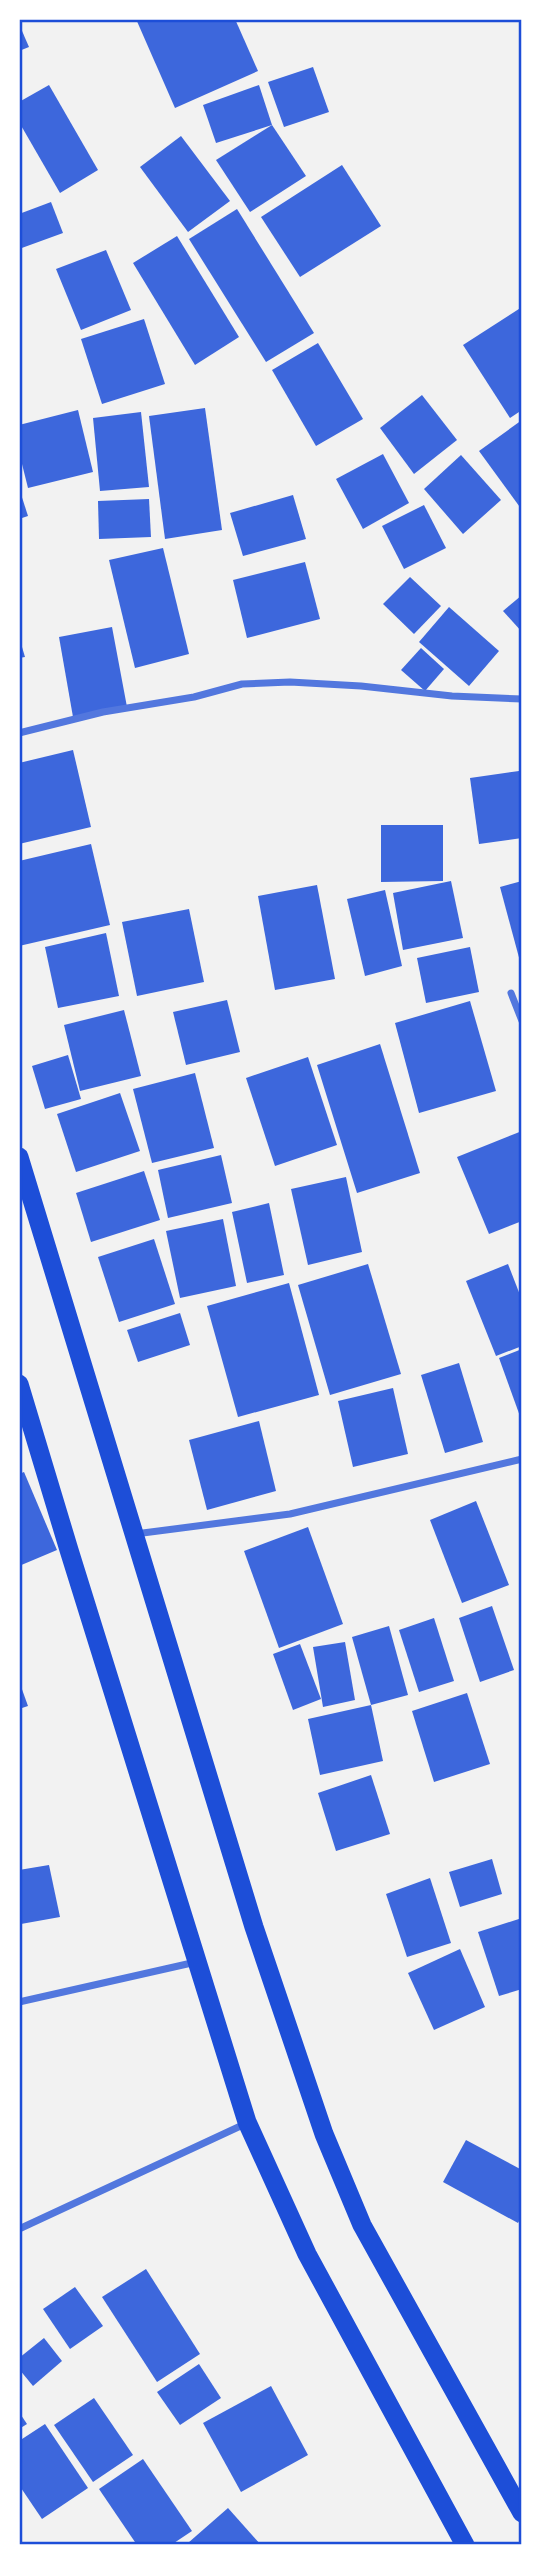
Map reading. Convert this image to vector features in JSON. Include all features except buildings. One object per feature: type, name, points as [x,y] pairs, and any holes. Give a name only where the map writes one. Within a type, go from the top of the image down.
[{"type":"highway","points":[[19,1157],[254,1927],[324,2134],[362,2225],[522,2513]]},
{"type":"highway","points":[[19,1384],[247,2122],[307,2253],[465,2545]]},
{"type":"street","points":[[19,733],[103,712],[194,697],[242,684],[290,682],[361,686],[452,696],[522,699]]},
{"type":"street","points":[[511,993],[522,1021]]},
{"type":"street","points":[[135,1534],[290,1514],[522,1459]]},
{"type":"street","points":[[19,2002],[198,1962]]},
{"type":"street","points":[[19,2229],[247,2122]]}]
